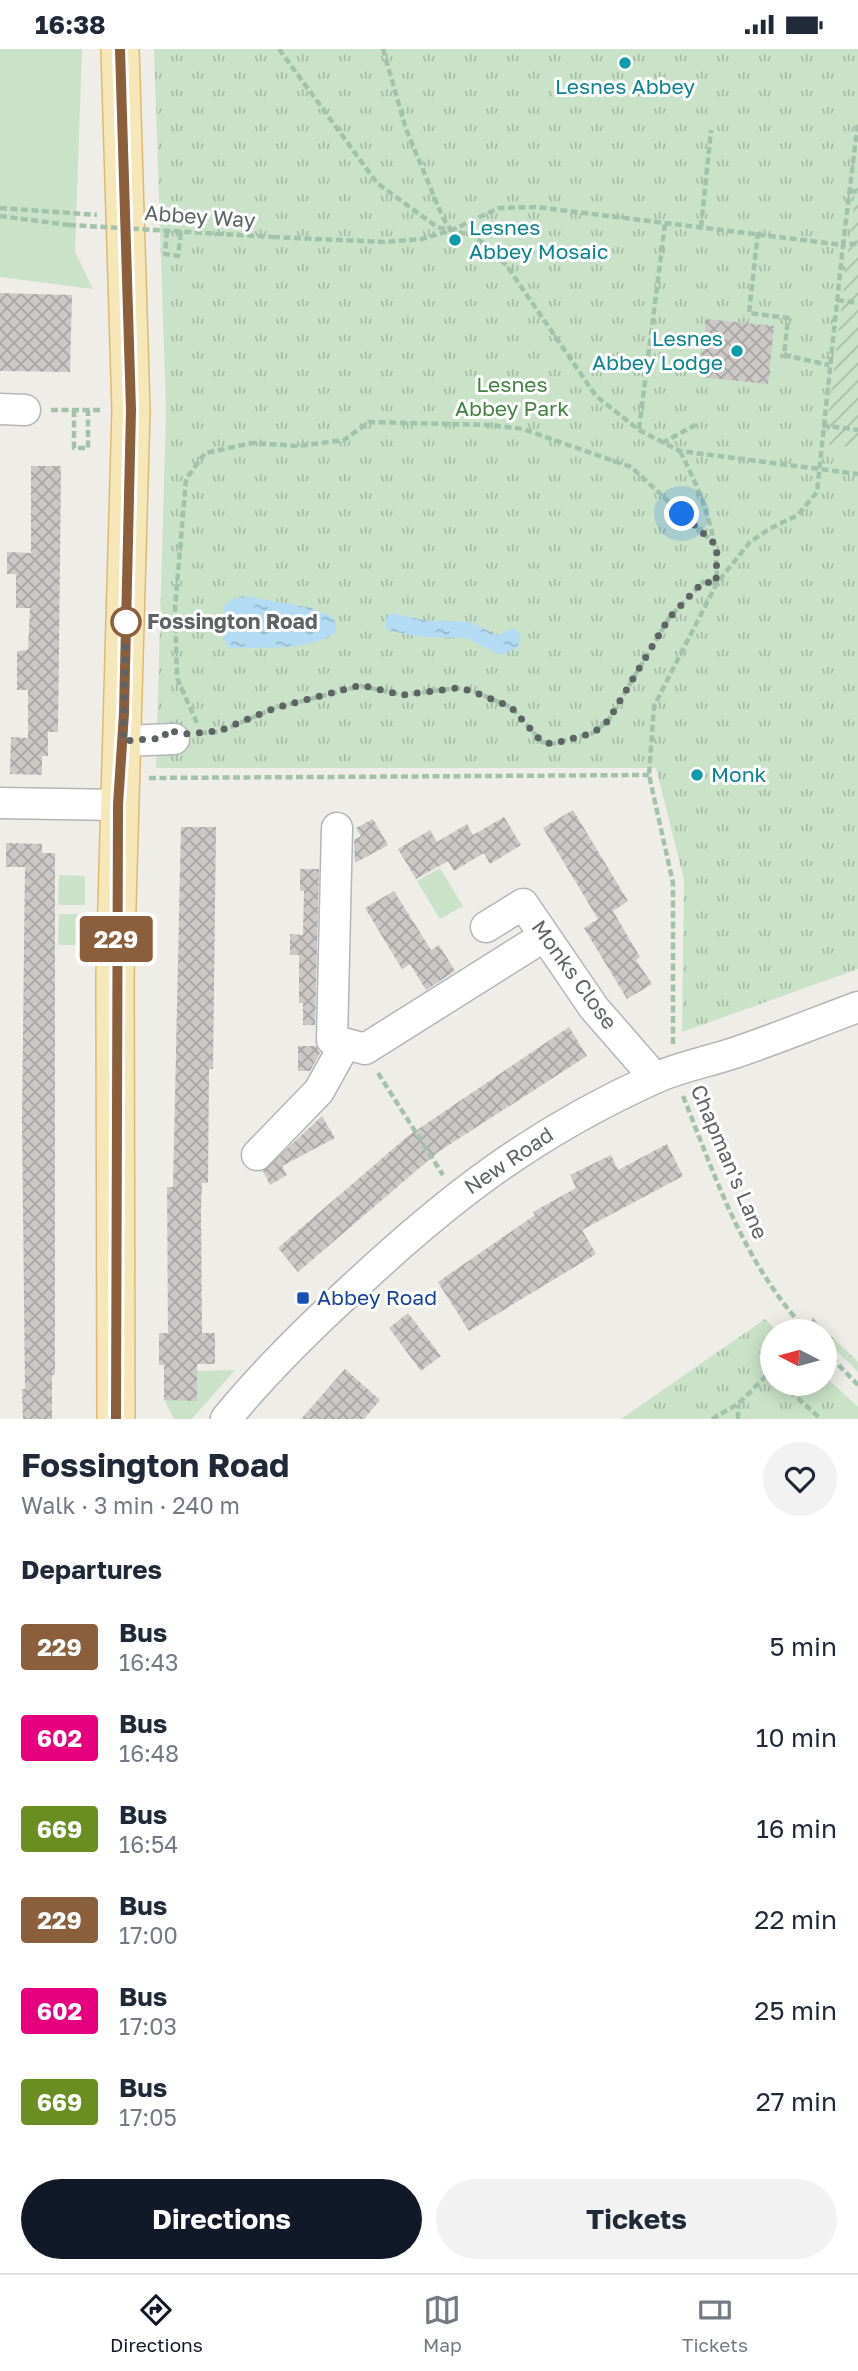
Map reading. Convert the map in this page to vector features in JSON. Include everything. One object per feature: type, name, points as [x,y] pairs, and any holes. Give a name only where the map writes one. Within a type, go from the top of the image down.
[{"type":"main road","points":[[116,1419],[119,792],[123,741],[131,410],[120,49]]},
{"type":"street","points":[[123,741],[180,737]]},
{"type":"street","points":[[0,803],[119,792]]},
{"type":"street","points":[[337,828],[332,1040],[355,1047]]},
{"type":"street","name":"Monks Close","points":[[486,927],[523,904],[594,1008],[664,1075]]},
{"type":"street","points":[[257,1155],[319,1091],[355,1047],[543,937]]},
{"type":"street","name":"New Road","points":[[226,1419],[303,1334],[420,1226],[510,1156],[574,1118],[664,1075],[735,1053],[858,1007]]},
{"type":"path","points":[[279,49],[377,183],[437,227],[475,236],[506,266],[596,396],[639,430],[680,451],[858,474]]},
{"type":"path","points":[[383,49],[406,129],[443,218],[452,230]]},
{"type":"path","points":[[673,1036],[673,883],[649,775],[654,706],[716,583],[750,542],[798,515],[810,504],[817,492],[820,473],[817,469],[858,122]]},
{"type":"path","points":[[701,227],[711,130]]},
{"type":"path","points":[[850,191],[858,192]]},
{"type":"path","name":"Abbey Way","points":[[0,216],[69,225],[384,242],[422,239],[452,230],[464,222],[499,208],[536,207],[665,224],[758,232],[844,245],[858,243]]},
{"type":"path","points":[[0,208],[100,215]]},
{"type":"path","points":[[639,430],[665,224]]},
{"type":"path","points":[[167,230],[165,254],[178,256],[181,232]]},
{"type":"path","points":[[758,232],[749,313],[788,317],[784,355],[829,365]]},
{"type":"path","points":[[837,300],[858,303]]},
{"type":"path","points":[[88,410],[88,448],[74,448],[74,411],[88,410],[106,410]]},
{"type":"path","points":[[716,583],[703,582],[669,618],[608,721],[593,733],[552,744],[541,741],[511,707],[472,691],[457,688],[402,695],[361,685],[275,708],[219,731],[180,737],[175,608],[186,479],[205,453],[252,443],[298,446],[344,440],[369,422],[489,425],[523,429],[631,467],[717,546]]},
{"type":"path","points":[[662,444],[699,423]]},
{"type":"path","points":[[822,425],[858,429]]},
{"type":"path","points":[[680,451],[702,495],[717,546],[716,583]]},
{"type":"path","points":[[119,792],[649,775]]},
{"type":"path","points":[[355,1047],[457,1196]]},
{"type":"path","name":"Chapman's Lane","points":[[664,1075],[740,1237],[783,1307],[794,1319]]},
{"type":"path","points":[[837,1363],[858,1385]]},
{"type":"path","points":[[712,1419],[738,1405],[760,1384]]},
{"type":"path","points":[[796,1397],[821,1419]]},
{"type":"path","points":[[738,1405],[738,1419]]},
{"type":"green space","points":[[0,49],[82,49],[75,252],[93,289],[0,277]]},
{"type":"green space","name":"Lesnes Abbey Park","points":[[154,49],[858,49],[858,969],[682,1032],[684,880],[656,768],[156,768],[166,410]]},
{"type":"green space","points":[[858,170],[858,448],[825,444]]},
{"type":"green space","points":[[440,868],[463,906],[440,919],[417,881]]},
{"type":"green space","points":[[59,875],[85,876],[85,905],[58,905]]},
{"type":"green space","points":[[59,914],[85,914],[85,945],[58,945]]},
{"type":"green space","points":[[760,1322],[760,1397],[836,1397],[837,1387],[858,1407],[858,1419],[621,1419]]},
{"type":"green space","points":[[837,1341],[858,1362],[858,1372],[837,1351]]},
{"type":"green space","points":[[235,1370],[192,1419],[174,1419],[164,1400],[197,1400],[197,1371]]},
{"type":"water","points":[[244,596],[312,608],[332,617],[336,623],[336,633],[297,646],[229,648],[223,638],[224,606],[231,600]]},
{"type":"water","points":[[392,613],[423,620],[470,622],[497,635],[514,628],[521,635],[518,648],[500,655],[467,638],[421,637],[387,630],[385,619]]},
{"type":"building","points":[[0,293],[72,295],[70,372],[0,371]]},
{"type":"building","name":"Lesnes Abbey Lodge","points":[[706,319],[774,326],[768,384],[700,377]]},
{"type":"building","points":[[31,466],[61,466],[58,732],[48,732],[48,756],[42,756],[42,775],[10,774],[11,737],[28,738],[28,690],[17,690],[17,651],[28,650],[30,608],[16,608],[16,574],[7,574],[7,552],[31,553]]},
{"type":"building","points":[[573,810],[628,901],[613,911],[640,957],[636,960],[652,984],[627,999],[584,928],[598,919],[543,828]]},
{"type":"building","points":[[504,817],[521,845],[490,864],[484,853],[454,871],[448,861],[416,879],[398,849],[430,830],[437,842],[467,824],[473,835]]},
{"type":"building","points":[[373,819],[388,845],[355,863],[354,840],[361,836],[356,828]]},
{"type":"building","points":[[181,827],[216,827],[213,1069],[209,1069],[208,1183],[202,1183],[201,1208],[202,1333],[215,1333],[215,1364],[197,1364],[197,1401],[164,1400],[164,1365],[159,1365],[159,1333],[168,1333],[167,1187],[173,1187]]},
{"type":"building","points":[[6,843],[42,844],[42,853],[55,853],[55,1375],[52,1375],[52,1419],[23,1419],[25,867],[6,867]]},
{"type":"building","points":[[300,869],[319,869],[315,1025],[303,1025],[303,1003],[299,1003],[299,955],[290,955],[290,934],[303,935],[304,891],[300,891]]},
{"type":"building","points":[[394,891],[431,950],[439,945],[455,971],[426,990],[410,964],[402,969],[365,908]]},
{"type":"building","points":[[569,1027],[587,1056],[438,1152],[298,1272],[278,1248],[408,1136]]},
{"type":"building","points":[[298,1046],[316,1046],[320,1053],[310,1071],[298,1071]]},
{"type":"building","points":[[322,1116],[335,1138],[282,1166],[287,1175],[270,1185],[263,1171]]},
{"type":"building","points":[[667,1144],[683,1176],[582,1230],[596,1254],[469,1331],[438,1282],[535,1215],[533,1212],[576,1188],[570,1175],[611,1155],[618,1170]]},
{"type":"building","points":[[408,1313],[441,1356],[421,1371],[389,1328]]},
{"type":"building","points":[[345,1369],[380,1400],[364,1419],[301,1419]]},
{"type":"bus line","name":"229","points":[[116,1419],[115,976],[131,410],[120,49]]},
{"type":"place","name":"Lesnes Abbey","points":[[625,63]]},
{"type":"place","name":"Lesnes Abbey Mosaic","points":[[455,240]]},
{"type":"place","name":"Lesnes Abbey Lodge","points":[[737,351]]},
{"type":"place","name":"Fossington Road","points":[[126,622]]},
{"type":"place","name":"Monk","points":[[697,775]]},
{"type":"place","name":"Abbey Road","points":[[303,1298]]},
{"type":"route","points":[[126,622],[123,741],[164,738],[167,730],[185,734],[219,731],[275,708],[361,685],[402,695],[457,688],[472,691],[511,707],[541,741],[552,744],[593,733],[608,721],[662,634],[669,618],[703,582],[716,583],[717,546],[682,514]]}]
